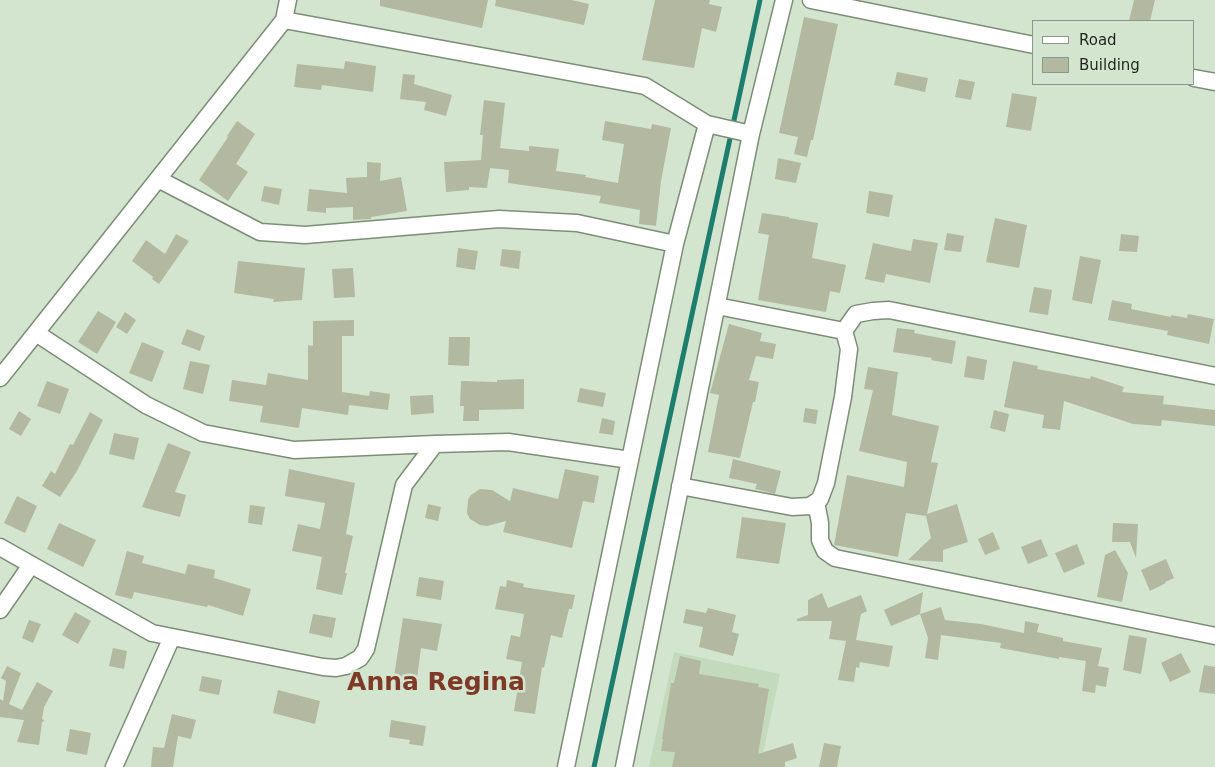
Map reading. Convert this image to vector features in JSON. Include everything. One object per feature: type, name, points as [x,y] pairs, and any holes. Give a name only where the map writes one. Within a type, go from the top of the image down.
[{"type":"street","points":[[0,378],[284,20],[288,0]]},
{"type":"street","points":[[624,767],[751,134],[784,0]]},
{"type":"street","points":[[811,0],[1032,45]]},
{"type":"street","points":[[284,20],[645,86],[707,124],[751,134]]},
{"type":"street","points":[[1195,78],[1215,82]]},
{"type":"street","points":[[566,767],[675,244],[707,124]]},
{"type":"street","points":[[158,179],[260,232],[305,234],[499,219],[577,223],[675,244]]},
{"type":"street","points":[[717,306],[844,331]]},
{"type":"street","points":[[844,331],[856,314],[889,310],[1215,376]]},
{"type":"street","points":[[680,486],[792,507],[810,506],[820,499],[826,483],[843,397],[849,349],[844,331]]},
{"type":"street","points":[[36,332],[146,405],[203,434],[294,450],[508,442],[630,460]]},
{"type":"street","points":[[0,547],[152,633],[323,667],[346,666],[360,658],[366,648],[404,485],[435,444]]},
{"type":"street","points":[[816,502],[820,523],[820,540],[825,551],[835,558],[1215,636]]},
{"type":"street","points":[[0,610],[31,564]]},
{"type":"street","points":[[114,767],[172,637]]},
{"type":"shaded area","points":[[674,652],[780,674],[760,767],[649,767]]},
{"type":"building","points":[[380,0],[488,0],[482,28],[380,6]]},
{"type":"building","points":[[496,0],[572,0],[589,4],[584,25],[495,6]]},
{"type":"building","points":[[655,0],[710,0],[709,4],[722,7],[716,32],[702,28],[694,68],[642,60]]},
{"type":"building","points":[[1134,0],[1155,0],[1150,20],[1129,20]]},
{"type":"building","points":[[804,17],[838,24],[813,140],[811,140],[807,157],[794,154],[798,137],[779,133]]},
{"type":"building","points":[[345,61],[376,66],[373,92],[322,85],[321,90],[294,87],[297,64],[344,69]]},
{"type":"building","points":[[897,72],[928,78],[925,92],[894,85]]},
{"type":"building","points":[[403,74],[415,75],[414,84],[452,95],[446,116],[424,110],[426,102],[400,99]]},
{"type":"building","points":[[959,79],[975,82],[971,100],[955,97]]},
{"type":"building","points":[[1012,93],[1037,97],[1031,131],[1006,127]]},
{"type":"building","points":[[484,100],[505,103],[500,148],[529,151],[529,146],[559,149],[556,171],[586,175],[585,177],[618,183],[624,144],[602,140],[605,121],[651,129],[652,124],[671,128],[661,181],[656,226],[639,224],[640,210],[599,203],[601,196],[508,183],[509,170],[490,168],[487,188],[469,187],[469,190],[446,192],[444,162],[481,160],[483,135],[480,135]]},
{"type":"building","points":[[237,121],[255,134],[236,164],[248,172],[228,201],[199,180]]},
{"type":"building","points":[[778,158],[801,163],[796,183],[775,179]]},
{"type":"building","points":[[367,162],[381,163],[380,181],[401,177],[407,211],[371,217],[371,219],[353,220],[353,207],[326,208],[326,213],[307,211],[309,189],[347,193],[346,178],[367,177]]},
{"type":"building","points":[[264,186],[282,189],[279,205],[261,201]]},
{"type":"building","points":[[869,191],[893,195],[889,217],[866,213]]},
{"type":"building","points":[[762,213],[818,223],[812,258],[846,265],[840,293],[830,291],[826,312],[758,300],[769,235],[758,233]]},
{"type":"building","points":[[995,218],[1027,225],[1019,268],[986,262]]},
{"type":"building","points":[[947,233],[964,236],[961,252],[944,250]]},
{"type":"building","points":[[176,234],[189,241],[159,284],[132,261],[146,240],[165,254]]},
{"type":"building","points":[[1121,234],[1139,236],[1137,252],[1119,251]]},
{"type":"building","points":[[913,239],[938,243],[930,283],[886,274],[884,283],[865,279],[873,243],[911,251]]},
{"type":"building","points":[[458,248],[478,251],[475,270],[456,267]]},
{"type":"building","points":[[502,249],[521,251],[519,269],[500,266]]},
{"type":"building","points":[[1080,256],[1101,260],[1092,304],[1072,300]]},
{"type":"building","points":[[238,261],[305,268],[302,300],[273,302],[274,299],[234,293]]},
{"type":"building","points":[[353,268],[355,297],[334,298],[332,269]]},
{"type":"building","points":[[1034,287],[1052,290],[1048,315],[1029,312]]},
{"type":"building","points":[[1112,300],[1132,304],[1131,309],[1171,317],[1171,315],[1187,318],[1188,314],[1214,319],[1209,344],[1167,335],[1168,331],[1108,320]]},
{"type":"building","points":[[98,311],[116,322],[97,354],[78,342]]},
{"type":"building","points":[[125,312],[136,320],[127,334],[116,327]]},
{"type":"building","points":[[354,320],[354,336],[342,336],[342,392],[369,396],[370,391],[390,394],[388,410],[349,405],[348,415],[302,408],[299,428],[260,422],[263,406],[229,401],[232,380],[266,385],[268,373],[308,380],[308,345],[313,346],[313,321]]},
{"type":"building","points":[[729,324],[762,333],[760,341],[776,344],[773,359],[756,356],[749,380],[759,382],[740,458],[708,452],[719,395],[710,393]]},
{"type":"building","points":[[897,328],[915,330],[914,333],[956,341],[952,364],[931,360],[932,358],[893,352]]},
{"type":"building","points":[[187,329],[205,336],[200,351],[181,344]]},
{"type":"building","points":[[449,337],[470,337],[469,366],[448,365]]},
{"type":"building","points":[[142,342],[164,351],[152,382],[129,373]]},
{"type":"building","points":[[967,356],[987,360],[984,380],[964,377]]},
{"type":"building","points":[[190,361],[210,365],[203,394],[183,389]]},
{"type":"building","points":[[1013,361],[1038,366],[1037,369],[1090,379],[1091,376],[1124,387],[1122,392],[1164,396],[1163,404],[1215,410],[1215,426],[1162,420],[1161,426],[1133,424],[1064,401],[1060,430],[1042,428],[1044,415],[1004,407]]},
{"type":"building","points":[[868,367],[898,372],[892,415],[939,426],[931,462],[938,463],[927,514],[957,504],[968,542],[943,550],[943,562],[908,560],[931,538],[926,516],[906,513],[898,557],[834,545],[847,475],[904,487],[907,462],[859,451],[873,390],[864,389]]},
{"type":"building","points":[[524,379],[524,409],[479,410],[479,421],[463,421],[464,406],[460,406],[461,381],[497,382],[497,380]]},
{"type":"building","points":[[47,381],[69,389],[60,414],[37,406]]},
{"type":"building","points":[[580,388],[606,393],[603,407],[577,402]]},
{"type":"building","points":[[433,395],[434,413],[411,415],[410,396]]},
{"type":"building","points":[[805,408],[818,410],[816,424],[803,422]]},
{"type":"building","points":[[994,410],[1009,414],[1005,432],[990,428]]},
{"type":"building","points":[[19,411],[31,419],[21,436],[9,429]]},
{"type":"building","points":[[90,412],[103,420],[77,471],[60,497],[42,486],[51,471],[55,474],[70,444],[73,445]]},
{"type":"building","points":[[602,418],[615,421],[613,435],[599,433]]},
{"type":"building","points":[[114,433],[139,438],[134,460],[109,454]]},
{"type":"building","points":[[168,443],[191,452],[175,492],[186,495],[180,517],[142,507]]},
{"type":"building","points":[[733,459],[781,471],[775,494],[755,489],[757,484],[729,478]]},
{"type":"building","points":[[289,469],[355,483],[346,534],[353,536],[342,595],[316,589],[322,557],[292,551],[298,524],[320,529],[325,503],[285,496]]},
{"type":"building","points":[[565,469],[599,476],[594,503],[583,501],[572,548],[503,532],[506,521],[487,526],[480,525],[470,519],[467,513],[468,500],[471,495],[480,489],[492,490],[510,501],[513,488],[558,499]]},
{"type":"building","points":[[17,496],[37,506],[25,533],[4,523]]},
{"type":"building","points":[[428,504],[441,507],[438,521],[425,518]]},
{"type":"building","points":[[250,505],[265,507],[262,525],[248,523]]},
{"type":"building","points":[[742,517],[786,523],[779,564],[736,558]]},
{"type":"building","points":[[59,523],[96,540],[83,567],[47,549]]},
{"type":"building","points":[[1113,523],[1138,524],[1136,558],[1130,542],[1112,542]]},
{"type":"building","points":[[993,532],[1000,549],[985,555],[978,539]]},
{"type":"building","points":[[1041,539],[1048,556],[1028,564],[1021,547]]},
{"type":"building","points":[[1077,544],[1085,564],[1064,573],[1055,553]]},
{"type":"building","points":[[1115,550],[1128,573],[1122,602],[1097,597],[1105,555]]},
{"type":"building","points":[[127,551],[144,556],[142,563],[185,574],[188,564],[215,570],[214,578],[251,589],[243,616],[208,605],[207,607],[134,592],[132,599],[115,595]]},
{"type":"building","points":[[1166,559],[1174,578],[1150,591],[1141,570]]},
{"type":"building","points":[[419,577],[444,581],[441,600],[416,596]]},
{"type":"building","points":[[507,580],[524,584],[523,587],[575,595],[572,609],[569,609],[562,638],[551,635],[544,668],[542,667],[535,714],[514,711],[522,662],[506,659],[511,635],[520,637],[524,614],[495,609],[500,586],[506,587]]},
{"type":"building","points":[[923,592],[920,614],[891,626],[884,610]]},
{"type":"building","points":[[822,593],[828,608],[861,595],[867,611],[861,614],[856,640],[893,646],[889,667],[860,662],[859,668],[856,667],[854,682],[838,680],[846,641],[829,639],[832,621],[797,621],[797,619],[808,615],[808,600]]},
{"type":"building","points":[[941,607],[945,620],[981,624],[1024,633],[1025,621],[1039,624],[1037,632],[1063,638],[1063,641],[1102,648],[1098,666],[1109,668],[1106,687],[1096,685],[1095,693],[1082,691],[1086,661],[1059,657],[1059,659],[1000,648],[1001,643],[941,635],[938,660],[925,658],[928,638],[920,614]]},
{"type":"building","points":[[708,608],[736,615],[732,632],[739,634],[733,656],[699,647],[703,627],[683,623],[686,609],[706,613]]},
{"type":"building","points":[[75,612],[91,621],[78,644],[62,635]]},
{"type":"building","points":[[313,614],[336,618],[332,638],[309,633]]},
{"type":"building","points":[[403,618],[442,624],[437,651],[421,648],[416,686],[393,683]]},
{"type":"building","points":[[29,620],[41,624],[33,643],[22,638]]},
{"type":"building","points":[[1129,635],[1147,638],[1141,674],[1123,670]]},
{"type":"building","points":[[113,648],[127,651],[124,669],[109,666]]},
{"type":"building","points":[[1181,653],[1191,672],[1170,682],[1161,663]]},
{"type":"building","points":[[680,656],[701,661],[699,674],[759,684],[758,687],[769,689],[758,754],[793,743],[797,758],[785,762],[785,767],[672,767],[675,752],[661,751],[671,683],[674,683]]},
{"type":"building","points":[[1204,665],[1215,667],[1215,694],[1199,692]]},
{"type":"building","points":[[7,666],[21,673],[9,704],[22,710],[37,682],[53,691],[44,707],[42,719],[44,720],[42,722],[39,745],[17,742],[24,720],[0,717],[0,699],[3,701],[6,681],[1,678]]},
{"type":"building","points":[[202,676],[222,680],[219,695],[199,691]]},
{"type":"building","points":[[278,690],[320,701],[315,724],[273,713]]},
{"type":"building","points":[[172,714],[196,720],[191,739],[178,736],[173,767],[151,767],[153,747],[164,748]]},
{"type":"building","points":[[391,720],[426,726],[423,746],[409,744],[410,740],[389,737]]},
{"type":"building","points":[[70,729],[91,733],[87,755],[66,751]]},
{"type":"building","points":[[824,743],[841,746],[837,767],[819,767]]},
{"type":"waterway","points":[[594,767],[760,0]]},
{"type":"district","name":"Anna Regina","points":[[436,683]]}]
